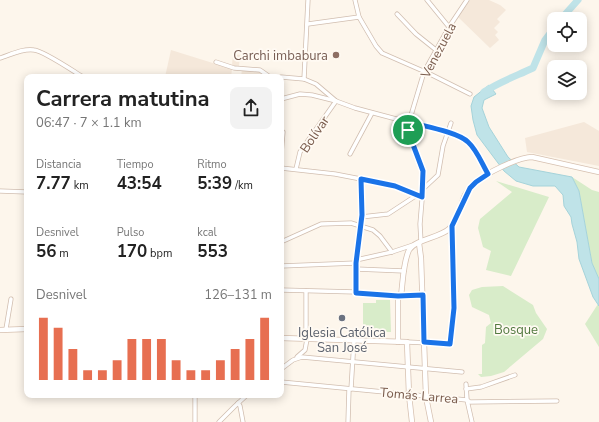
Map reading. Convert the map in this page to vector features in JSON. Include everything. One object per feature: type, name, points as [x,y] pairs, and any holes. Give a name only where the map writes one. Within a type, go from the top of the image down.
[{"type":"street","points":[[304,79],[308,24],[308,0]]},
{"type":"street","points":[[355,0],[360,17],[376,46],[382,53],[457,86],[470,94]]},
{"type":"street","points":[[426,0],[450,27]]},
{"type":"street","name":"Venezuela","points":[[431,422],[426,397],[422,258],[419,243],[422,197],[424,189],[423,171],[409,134],[409,122],[424,72],[466,0]]},
{"type":"street","points":[[397,14],[416,34],[436,50]]},
{"type":"street","points":[[308,24],[360,17]]},
{"type":"street","points":[[0,58],[27,50],[34,50],[48,56],[78,74]]},
{"type":"street","points":[[216,62],[234,68],[260,70],[267,74]]},
{"type":"street","points":[[284,77],[304,79],[316,84],[336,101]]},
{"type":"street","points":[[284,98],[300,94],[312,95],[372,113],[460,136],[468,141],[489,173]]},
{"type":"street","name":"Bolívar","points":[[296,169],[300,152],[336,101]]},
{"type":"street","points":[[350,154],[372,113]]},
{"type":"street","points":[[424,189],[438,175],[443,146],[451,123]]},
{"type":"street","points":[[284,266],[356,262],[392,252],[442,234],[452,226],[470,188],[476,182],[489,173],[518,160],[532,157],[599,172]]},
{"type":"street","points":[[284,168],[335,174],[392,185],[422,197]]},
{"type":"street","points":[[356,293],[356,262],[362,216],[361,179]]},
{"type":"street","points":[[0,191],[24,192]]},
{"type":"street","points":[[409,192],[413,198]]},
{"type":"street","points":[[351,223],[358,220],[362,216],[388,214],[417,195]]},
{"type":"street","points":[[284,241],[321,224],[351,223],[368,228],[377,233],[392,252]]},
{"type":"street","points":[[284,338],[450,344],[454,308],[452,226]]},
{"type":"street","points":[[398,342],[399,296],[404,270],[408,252],[419,243]]},
{"type":"street","points":[[356,269],[404,270]]},
{"type":"street","points":[[284,290],[399,296],[423,295]]},
{"type":"street","points":[[306,291],[307,357]]},
{"type":"street","points":[[6,329],[11,299]]},
{"type":"street","points":[[0,330],[24,329]]},
{"type":"street","points":[[284,367],[305,350],[307,339]]},
{"type":"street","points":[[348,422],[354,340]]},
{"type":"street","points":[[407,342],[409,395],[412,422]]},
{"type":"street","points":[[293,360],[300,357],[307,357],[462,372]]},
{"type":"street","points":[[466,389],[482,387],[515,375]]},
{"type":"street","name":"Tomás Larrea","points":[[284,382],[468,401],[557,401]]},
{"type":"street","points":[[466,384],[472,422]]},
{"type":"street","points":[[195,398],[195,422]]},
{"type":"street","points":[[219,422],[244,398]]},
{"type":"street","points":[[238,403],[243,422]]},
{"type":"shaded area","points":[[470,0],[489,0],[500,5],[506,10],[497,19],[500,22],[494,28],[498,32],[495,35],[499,40],[490,48],[458,17]]},
{"type":"shaded area","points":[[171,50],[232,69],[231,74],[166,74]]},
{"type":"shaded area","points":[[233,54],[240,55],[239,66],[232,65]]},
{"type":"shaded area","points":[[242,69],[263,73],[263,74],[241,74]]},
{"type":"shaded area","points":[[584,122],[599,131],[599,166],[527,152],[525,138]]},
{"type":"green space","points":[[572,177],[592,190],[599,192],[599,279],[592,263],[579,191]]},
{"type":"green space","points":[[496,181],[549,197],[511,276],[486,270],[491,251],[483,247],[478,228],[480,219],[512,192]]},
{"type":"green space","name":"Bosque","points":[[503,286],[533,305],[536,313],[547,329],[543,339],[504,372],[481,377],[478,374],[482,374],[482,345],[485,343],[486,327],[491,323],[489,315],[472,307],[469,295],[472,290],[482,287]]},
{"type":"green space","points":[[376,300],[390,300],[391,332],[378,332],[377,328],[363,329],[363,303],[376,303]]},
{"type":"green space","points":[[598,304],[599,306],[599,347],[585,324]]},
{"type":"water","points":[[489,85],[496,94],[484,100],[482,108],[489,127],[508,157],[519,167],[572,177],[579,191],[592,263],[599,279],[599,306],[593,297],[579,259],[577,242],[571,217],[564,206],[563,195],[555,186],[533,186],[516,181],[504,171],[477,135],[471,106],[474,97]]},
{"type":"waterway","points":[[567,12],[578,0]]},
{"type":"waterway","points":[[484,92],[533,68],[547,37]]},
{"type":"place","name":"Carchi imbabura","points":[[336,55]]},
{"type":"place","name":"Iglesia Católica San José","points":[[342,318]]},
{"type":"route","points":[[409,122],[464,138],[471,145],[488,174],[476,182],[465,195],[452,226],[454,308],[450,344],[424,342],[423,295],[398,296],[356,293],[356,263],[362,215],[361,179],[389,184],[422,197],[424,189],[423,171],[410,139],[408,130],[409,122]]}]
